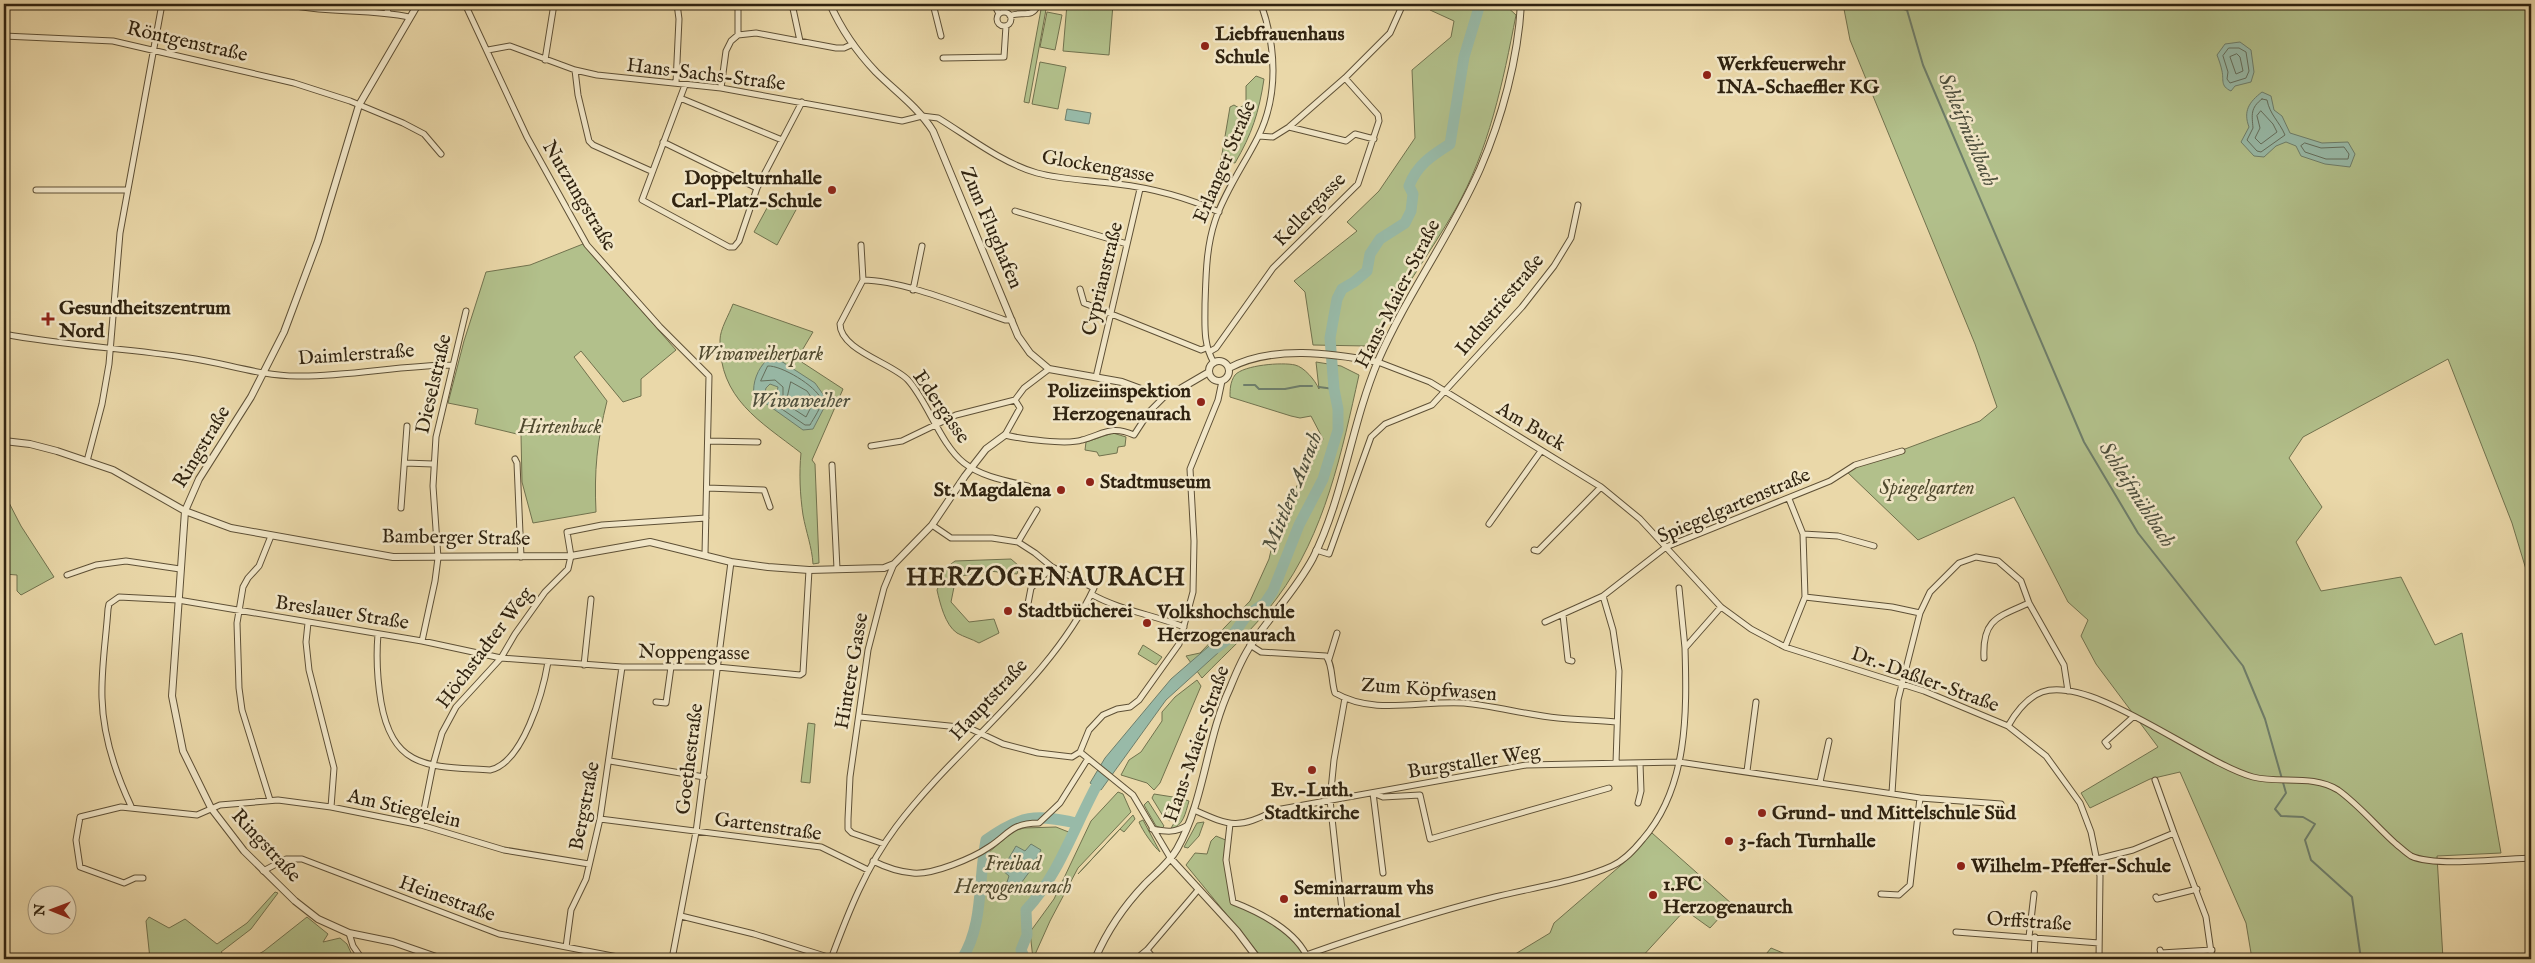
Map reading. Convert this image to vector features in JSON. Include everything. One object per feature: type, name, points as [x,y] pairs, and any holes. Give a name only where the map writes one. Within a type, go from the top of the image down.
[{"type":"street","points":[[87,461],[102,404],[111,348],[118,256],[127,190],[162,4]]},
{"type":"street","points":[[385,4],[388,12]]},
{"type":"street","name":"Ringstraße","points":[[418,4],[359,105],[302,288],[284,332],[239,417],[199,479],[185,511],[172,687],[174,714],[183,751],[211,808],[244,851],[318,919],[348,933],[393,942],[442,959]]},
{"type":"street","name":"Nutzungstraße","points":[[465,4],[488,50],[501,85],[527,137],[587,245],[660,326],[709,376],[708,441]]},
{"type":"street","points":[[545,60],[554,4]]},
{"type":"street","points":[[676,83],[679,19],[677,4]]},
{"type":"street","points":[[738,4],[738,35]]},
{"type":"street","points":[[792,4],[800,41]]},
{"type":"street","name":"Zum Flughafen","points":[[830,4],[853,44],[876,71],[922,116],[936,137],[1023,344],[1049,369]]},
{"type":"street","points":[[933,4],[941,36]]},
{"type":"street","points":[[994,4],[999,14],[998,24],[1006,26]]},
{"type":"street","points":[[1010,16],[1014,14],[1028,14],[1034,11],[1038,4]]},
{"type":"street","name":"Erlanger Straße","points":[[1214,363],[1204,339],[1207,255],[1219,212],[1258,136],[1272,94],[1273,78],[1268,29],[1261,4]]},
{"type":"street","points":[[1258,136],[1273,136],[1289,127],[1345,78],[1390,32],[1403,4]]},
{"type":"street","name":"Hans-Maier-Straße","points":[[1095,959],[1109,931],[1134,897],[1171,859],[1194,810],[1225,701],[1250,645],[1284,603],[1316,550],[1334,508],[1358,419],[1378,362],[1407,303],[1455,219],[1481,168],[1500,115],[1512,67],[1521,4]]},
{"type":"street","points":[[296,6],[318,10],[388,12],[409,17]]},
{"type":"street","points":[[999,14],[1004,12],[1010,16]]},
{"type":"street","points":[[943,58],[1004,57],[1006,26],[1010,23],[1010,16]]},
{"type":"street","points":[[720,88],[726,51],[730,41],[738,35],[756,33],[836,48],[844,48],[853,44]]},
{"type":"street","name":"Röntgenstraße","points":[[4,36],[93,38],[285,80],[359,105],[403,123],[424,134],[441,154]]},
{"type":"street","name":"Hans-Sachs-Straße","points":[[488,50],[510,46],[575,70],[625,80],[720,88],[902,121],[922,116]]},
{"type":"street","points":[[575,70],[578,95],[589,141],[593,145],[651,171]]},
{"type":"street","name":"Kellergasse","points":[[1207,350],[1218,346],[1273,268],[1358,184],[1379,121],[1378,116],[1345,78]]},
{"type":"street","points":[[685,85],[642,194],[642,200],[645,204],[729,247],[734,247],[739,241],[757,188],[802,102]]},
{"type":"street","points":[[680,98],[782,140]]},
{"type":"street","name":"Glockengasse","points":[[922,116],[938,118],[988,149],[1037,173],[1140,189],[1193,201],[1219,212]]},
{"type":"street","points":[[1289,127],[1346,141],[1355,134],[1374,139]]},
{"type":"street","points":[[663,142],[757,188]]},
{"type":"street","name":"Cyprianstraße","points":[[1096,377],[1109,313],[1140,189]]},
{"type":"street","points":[[36,190],[127,190]]},
{"type":"street","name":"Industriestraße","points":[[1316,550],[1329,554],[1367,446],[1377,430],[1384,424],[1424,410],[1446,392],[1528,301],[1554,266],[1571,238],[1578,205]]},
{"type":"street","points":[[1015,211],[1127,244]]},
{"type":"street","points":[[861,245],[863,280],[874,280],[913,290],[1005,320],[1012,320]]},
{"type":"street","points":[[913,290],[922,246]]},
{"type":"street","name":"Edergasse","points":[[863,280],[843,317],[840,331],[847,341],[908,380],[934,425],[962,461],[971,468]]},
{"type":"street","points":[[1080,289],[1084,302],[1201,350],[1207,350]]},
{"type":"street","name":"Dieselstraße","points":[[422,641],[436,581],[438,558],[433,464],[439,421],[466,311]]},
{"type":"street","name":"Daimlerstraße","points":[[4,334],[68,345],[111,348],[190,358],[262,374],[317,376],[417,365],[452,365]]},
{"type":"street","points":[[1229,368],[1244,360],[1266,355],[1310,354],[1378,362]]},
{"type":"street","points":[[1015,400],[1020,408],[1005,435],[1028,439],[1082,441],[1117,429],[1134,435],[1148,412],[1166,396],[1209,372],[1214,363],[1221,362],[1229,368]]},
{"type":"street","name":"Am Buck","points":[[1378,362],[1408,372],[1446,392],[1601,487],[1640,519],[1666,547]]},
{"type":"street","points":[[860,718],[952,725],[983,733],[1003,744],[1038,754],[1072,757],[1080,752],[1089,730],[1103,716],[1117,708],[1130,707],[1148,691],[1179,644],[1193,592],[1194,558],[1190,469],[1218,400],[1222,381],[1228,376],[1229,368]]},
{"type":"street","points":[[871,446],[902,441],[956,415],[1015,400],[1024,388],[1049,369],[1137,386],[1153,394],[1166,396]]},
{"type":"street","points":[[1209,372],[1212,379],[1222,381]]},
{"type":"street","name":"Dieselstraße","points":[[401,508],[407,426]]},
{"type":"street","name":"Hintere Gasse","points":[[884,844],[852,833],[848,828],[850,777],[860,718],[868,650],[884,588],[894,564],[932,525],[986,448],[1005,435]]},
{"type":"street","name":"Bamberger Straße","points":[[4,441],[30,444],[113,470],[185,511],[231,528],[393,557],[571,556],[594,554],[643,542],[705,554],[731,562],[775,568],[809,570],[884,568],[894,564]]},
{"type":"street","points":[[705,554],[708,441],[758,442]]},
{"type":"street","name":"Spiegelgartenstraße","points":[[1544,622],[1604,596],[1666,547],[1830,481],[1855,465],[1902,450]]},
{"type":"street","points":[[1489,524],[1541,451]]},
{"type":"street","points":[[514,459],[517,463],[521,557]]},
{"type":"street","name":"Dieselstraße","points":[[405,463],[433,464]]},
{"type":"street","points":[[832,465],[838,569]]},
{"type":"street","points":[[971,468],[1002,480],[1028,486]]},
{"type":"street","points":[[1534,550],[1538,551],[1601,487]]},
{"type":"street","points":[[707,488],[764,490],[770,507]]},
{"type":"street","points":[[1785,647],[1805,597],[1803,534],[1788,499]]},
{"type":"street","points":[[1018,542],[1037,510]]},
{"type":"street","points":[[571,556],[567,532],[602,525],[706,518]]},
{"type":"street","points":[[932,525],[951,538],[992,538],[1018,542],[1035,553],[1052,568],[1031,588],[1026,614]]},
{"type":"street","points":[[1803,534],[1838,536],[1874,546]]},
{"type":"street","points":[[270,800],[242,710],[239,688],[238,611],[243,588],[248,578],[259,566],[271,536]]},
{"type":"street","name":"Dr.-Daßler-Straße","points":[[1666,547],[1721,607],[1750,629],[1785,647],[1924,691],[2008,726],[2046,756],[2064,778],[2080,803],[2091,832],[2098,859],[2101,894],[2099,959]]},
{"type":"street","name":"Höchstadter Weg","points":[[421,825],[433,765],[442,733],[456,707],[501,658],[544,592],[568,569],[571,556]]},
{"type":"street","points":[[1892,793],[1898,700],[1920,614],[1930,592],[1959,563],[1976,557],[1998,562],[2021,581],[2029,603],[2064,665],[2068,691]]},
{"type":"street","points":[[67,575],[96,564],[126,561],[180,569]]},
{"type":"street","name":"Goethestraße","points":[[672,959],[696,832],[731,562]]},
{"type":"street","name":"Hauptstraße","points":[[831,959],[868,870],[884,844],[956,758],[983,733],[1056,648],[1091,594],[1094,588],[1052,568]]},
{"type":"street","name":"Noppengasse","points":[[501,658],[622,667],[717,667],[800,675],[803,673],[809,570]]},
{"type":"street","points":[[1230,824],[1226,860],[1227,877],[1233,902],[1249,908],[1279,927],[1307,957],[1453,908],[1611,866],[1625,859],[1652,829],[1667,802],[1679,762],[1686,708],[1685,648],[1679,588]]},
{"type":"street","points":[[1091,594],[1110,604],[1138,611],[1184,627]]},
{"type":"street","points":[[1604,596],[1613,630],[1618,670],[1616,763]]},
{"type":"street","name":"Breslauer Straße","points":[[131,806],[114,764],[103,716],[102,686],[108,609],[109,604],[119,597],[178,600],[422,641],[501,658]]},
{"type":"street","points":[[1805,597],[1892,607],[1920,614]]},
{"type":"street","points":[[584,665],[591,599]]},
{"type":"street","points":[[1984,658],[1984,644],[1989,626],[1995,618],[2029,603]]},
{"type":"street","points":[[1685,648],[1721,607]]},
{"type":"street","points":[[1563,614],[1568,660],[1572,661]]},
{"type":"street","points":[[308,622],[306,642],[309,670],[334,768],[331,807]]},
{"type":"street","name":"Zum Köpfwasen","points":[[1337,633],[1329,660],[1335,693],[1345,698],[1381,706],[1465,703],[1559,718],[1616,722]]},
{"type":"street","points":[[378,634],[375,662],[385,724],[390,736],[400,750],[412,758],[433,765],[490,770],[507,763],[528,727],[544,684],[548,662]]},
{"type":"street","points":[[1250,645],[1260,652],[1326,656],[1329,660]]},
{"type":"street","name":"Bergstraße","points":[[566,947],[571,910],[586,879],[600,819],[610,761],[622,667]]},
{"type":"street","points":[[656,702],[666,703],[671,667]]},
{"type":"street","points":[[2008,726],[2019,707],[2042,692],[2068,691],[2107,703],[2231,768],[2253,777],[2323,783],[2338,790],[2411,856],[2436,862],[2531,858]]},
{"type":"street","points":[[1342,910],[1330,800],[1334,760],[1345,698]]},
{"type":"street","points":[[1747,771],[1756,702]]},
{"type":"street","points":[[2108,746],[2105,742],[2133,717]]},
{"type":"street","points":[[1820,782],[1829,740]]},
{"type":"street","points":[[1080,752],[1089,762],[1133,795],[1171,859],[1236,931],[1255,958]]},
{"type":"street","points":[[610,761],[704,777]]},
{"type":"street","points":[[873,861],[887,868],[913,873],[932,870],[972,855],[985,849],[1015,827],[1028,823],[1039,823],[1060,803],[1089,762]]},
{"type":"street","name":"Burgstaller Weg","points":[[1194,810],[1230,824],[1249,823],[1276,810],[1526,766],[1679,762],[1920,798],[2001,804]]},
{"type":"street","points":[[1638,803],[1641,791],[1640,763]]},
{"type":"street","points":[[2155,780],[2206,917],[2212,959]]},
{"type":"street","points":[[1383,873],[1373,793],[1384,797],[1420,795],[1430,839],[1609,788]]},
{"type":"street","points":[[1881,894],[1898,895],[1910,886],[1920,798]]},
{"type":"street","name":"Am Stiegelein","points":[[143,878],[135,878],[124,883],[80,867],[76,840],[80,817],[110,808],[131,806],[166,813],[197,815],[220,805],[270,800],[331,807],[421,825],[504,850],[589,864]]},
{"type":"street","name":"Gartenstraße","points":[[600,819],[821,847],[868,870]]},
{"type":"street","points":[[1152,829],[1176,832],[1188,825]]},
{"type":"street","points":[[2098,859],[2133,850],[2174,833]]},
{"type":"street","name":"Heinestraße","points":[[263,870],[286,858],[302,859],[499,934],[628,959]]},
{"type":"street","points":[[2156,897],[2157,899],[2197,889]]},
{"type":"street","points":[[1136,959],[1148,950],[1198,890]]},
{"type":"street","points":[[2034,894],[2032,937],[2034,959]]},
{"type":"street","points":[[681,916],[754,934],[831,959]]},
{"type":"street","name":"Orffstraße","points":[[1956,932],[2099,943]]},
{"type":"street","points":[[348,933],[353,946],[362,959]]},
{"type":"street","points":[[1148,950],[1154,959]]},
{"type":"street","points":[[2160,950],[2161,953],[2212,950]]},
{"type":"green space","points":[[1042,4],[1047,4],[1029,103],[1024,102]]},
{"type":"green space","points":[[1067,4],[1113,4],[1109,55],[1063,51]]},
{"type":"green space","points":[[1432,4],[1504,4],[1516,15],[1500,90],[1486,140],[1467,187],[1455,210],[1394,308],[1376,342],[1366,346],[1313,345],[1305,292],[1294,281],[1357,231],[1347,222],[1379,191],[1415,138],[1412,70],[1451,37],[1454,21],[1430,10]]},
{"type":"green space","name":"Spiegelgarten","points":[[1843,4],[2531,4],[2531,586],[2512,523],[2448,359],[2303,437],[2289,458],[2322,507],[2296,542],[2321,591],[2401,577],[2435,645],[2462,633],[2501,853],[2437,856],[2443,959],[2252,959],[2246,923],[2180,772],[2150,779],[2090,808],[2081,793],[2158,747],[2096,664],[2081,636],[2088,620],[2068,602],[2014,497],[1918,540],[1846,471],[1980,421],[1997,407],[1975,344],[1850,40]]},
{"type":"green space","points":[[1047,12],[1062,15],[1055,50],[1040,47]]},
{"type":"green space","points":[[1040,62],[1066,67],[1058,109],[1032,104]]},
{"type":"green space","points":[[1256,76],[1264,79],[1260,102],[1246,142],[1235,163],[1221,160],[1230,107],[1234,105],[1239,108],[1246,104],[1246,86]]},
{"type":"green space","points":[[774,195],[797,208],[777,245],[754,232]]},
{"type":"green space","name":"Hirtenbuck","points":[[583,244],[676,350],[641,379],[641,396],[623,402],[581,351],[574,357],[607,401],[597,456],[595,483],[596,512],[533,523],[522,482],[521,435],[475,424],[478,409],[448,403],[464,341],[486,272],[530,265]]},
{"type":"green space","name":"Wiwaweiherpark","points":[[733,304],[813,332],[797,359],[843,389],[812,460],[815,464],[819,563],[813,564],[803,515],[800,484],[801,453],[757,419],[745,407],[734,393],[726,378],[720,336]]},
{"type":"green space","points":[[1316,362],[1341,366],[1359,375],[1346,433],[1320,519],[1294,573],[1269,609],[1202,678],[1186,656],[1200,653],[1250,601],[1269,559],[1278,520],[1323,439],[1311,416],[1300,418],[1291,416],[1230,397],[1232,380],[1235,375],[1246,369],[1264,365],[1289,364],[1298,366],[1305,371],[1319,389]]},
{"type":"green space","points":[[1113,433],[1126,437],[1125,446],[1118,447],[1117,453],[1099,456],[1097,452],[1085,450],[1086,442]]},
{"type":"green space","points":[[4,493],[21,526],[54,577],[21,595],[17,591],[17,575],[4,574]]},
{"type":"green space","points":[[1011,559],[1019,566],[1017,574],[989,571],[956,577],[951,602],[969,622],[994,619],[999,633],[979,643],[957,633],[946,619],[937,590],[947,567],[955,561]]},
{"type":"green space","points":[[1143,645],[1162,657],[1156,665],[1138,654]]},
{"type":"green space","points":[[1197,680],[1201,686],[1160,783],[1154,790],[1147,783],[1121,775],[1129,760],[1141,752],[1162,721],[1162,712],[1175,697]]},
{"type":"green space","points":[[808,723],[815,724],[810,783],[801,782]]},
{"type":"green space","points":[[1118,792],[1123,794],[1131,812],[1078,868],[1050,921],[1033,959],[1030,932],[1054,899],[1091,821]]},
{"type":"green space","points":[[1154,794],[1173,797],[1176,802],[1170,821],[1163,816],[1152,798]]},
{"type":"green space","points":[[1180,798],[1189,801],[1181,822],[1170,830],[1177,818]]},
{"type":"green space","points":[[1148,801],[1164,826],[1162,828],[1156,826],[1144,805]]},
{"type":"green space","points":[[1133,815],[1135,819],[1124,832],[1120,829],[1078,874]]},
{"type":"green space","points":[[1143,820],[1160,852],[1145,834],[1139,822]]},
{"type":"green space","points":[[1204,822],[1199,836],[1188,848],[1184,847],[1197,823]]},
{"type":"green space","name":"Freibad Herzogenaurach","points":[[1056,827],[1071,833],[1052,873],[1026,910],[1027,935],[1021,950],[1025,959],[962,959],[973,935],[976,923],[982,858],[1014,831],[1024,828]]},
{"type":"green space","name":"1.FC Herzogenaurch","points":[[1652,833],[1732,904],[1710,928],[1685,910],[1640,959],[1507,959],[1550,933],[1554,923],[1627,860]]},
{"type":"green space","points":[[1216,836],[1228,841],[1226,860],[1233,902],[1283,932],[1308,959],[1263,959],[1186,865],[1195,853],[1207,854],[1211,841]]},
{"type":"green space","points":[[275,892],[278,893],[251,929],[221,952],[229,959],[150,959],[146,921],[149,917],[169,928],[185,919],[217,944],[247,923]]},
{"type":"green space","points":[[307,917],[328,934],[323,942],[340,938],[347,944],[352,955],[348,959],[250,959],[264,951]]},
{"type":"green space","points":[[1771,948],[1795,958],[1798,959],[1762,959]]},
{"type":"water","points":[[2240,42],[2251,50],[2254,72],[2251,82],[2235,86],[2231,91],[2224,85],[2222,69],[2217,55],[2225,44]]},
{"type":"water","points":[[2262,92],[2271,96],[2274,110],[2282,116],[2290,133],[2322,143],[2348,142],[2355,154],[2350,167],[2325,164],[2301,156],[2296,146],[2286,142],[2276,146],[2264,157],[2254,156],[2241,142],[2249,127],[2247,121],[2248,107]]},
{"type":"water","points":[[1067,109],[1091,113],[1089,124],[1065,120]]},
{"type":"water","name":"Wiwaweiher","points":[[767,360],[781,361],[815,383],[825,397],[826,404],[813,429],[803,430],[754,395],[758,371]],"holes":[[[770,384],[778,387],[776,397],[765,392]]]},
{"type":"water","points":[[1223,634],[1230,642],[1166,700],[1101,790],[1090,783],[1105,758],[1171,679]]},
{"type":"water","points":[[1031,844],[1041,850],[1032,867],[1018,859],[1016,863],[1030,871],[1016,890],[1006,885],[1009,876],[1002,870],[1016,846],[1025,851]]},
{"type":"waterway","name":"Mittlere Aurach","points":[[1216,648],[1232,636],[1247,615],[1265,603],[1273,591],[1299,525],[1323,479],[1338,430],[1338,409],[1334,389],[1330,338],[1337,299],[1342,289],[1367,271],[1370,254],[1380,239],[1405,223],[1411,211],[1413,194],[1409,186],[1416,172],[1431,157],[1450,144],[1464,57],[1480,4]]},
{"type":"waterway","name":"Schleifmühlbach","points":[[1888,4],[1907,10],[1923,65],[2084,442],[2138,533],[2243,666],[2265,719],[2286,793],[2275,809],[2281,816],[2303,817],[2315,824],[2305,840],[2311,860],[2352,897],[2361,959]]},
{"type":"waterway","points":[[1244,385],[1255,385],[1259,389],[1312,386]]},
{"type":"waterway","points":[[1319,387],[1334,389]]},
{"type":"waterway","name":"Mittlere Aurach","points":[[1025,959],[1021,950],[1027,935],[1026,910],[1059,862],[1103,774]]},
{"type":"waterway","name":"Mittlere Aurach","points":[[962,959],[969,945],[977,917],[986,840],[1019,821],[1029,819],[1050,818],[1076,823]]},
{"type":"place","name":"Liebfrauenhaus Schule","points":[[1205,46]]},
{"type":"place","name":"Werkfeuerwehr INA-Schaeffler KG","points":[[1707,75]]},
{"type":"place","name":"Doppelturnhalle Carl-Platz-Schule","points":[[832,190]]},
{"type":"place","name":"Gesundheitszentrum Nord","points":[[48,319]]},
{"type":"place","name":"Polizeiinspektion Herzogenaurach","points":[[1201,402]]},
{"type":"place","name":"Stadtmuseum","points":[[1090,482]]},
{"type":"place","name":"St. Magdalena","points":[[1061,490]]},
{"type":"place","name":"Stadtbücherei","points":[[1008,611]]},
{"type":"place","name":"Volkshochschule Herzogenaurach","points":[[1147,623]]},
{"type":"place","name":"Ev.-Luth. Stadtkirche","points":[[1312,770]]},
{"type":"place","name":"Grund- und Mittelschule Süd","points":[[1762,813]]},
{"type":"place","name":"3-fach Turnhalle","points":[[1729,841]]},
{"type":"place","name":"Wilhelm-Pfeffer-Schule","points":[[1961,866]]},
{"type":"place","name":"1.FC Herzogenaurch","points":[[1653,895]]},
{"type":"place","name":"Seminarraum vhs international","points":[[1284,899]]},
{"type":"district","name":"HERZOGENAURACH","points":[[1046,578]]}]
